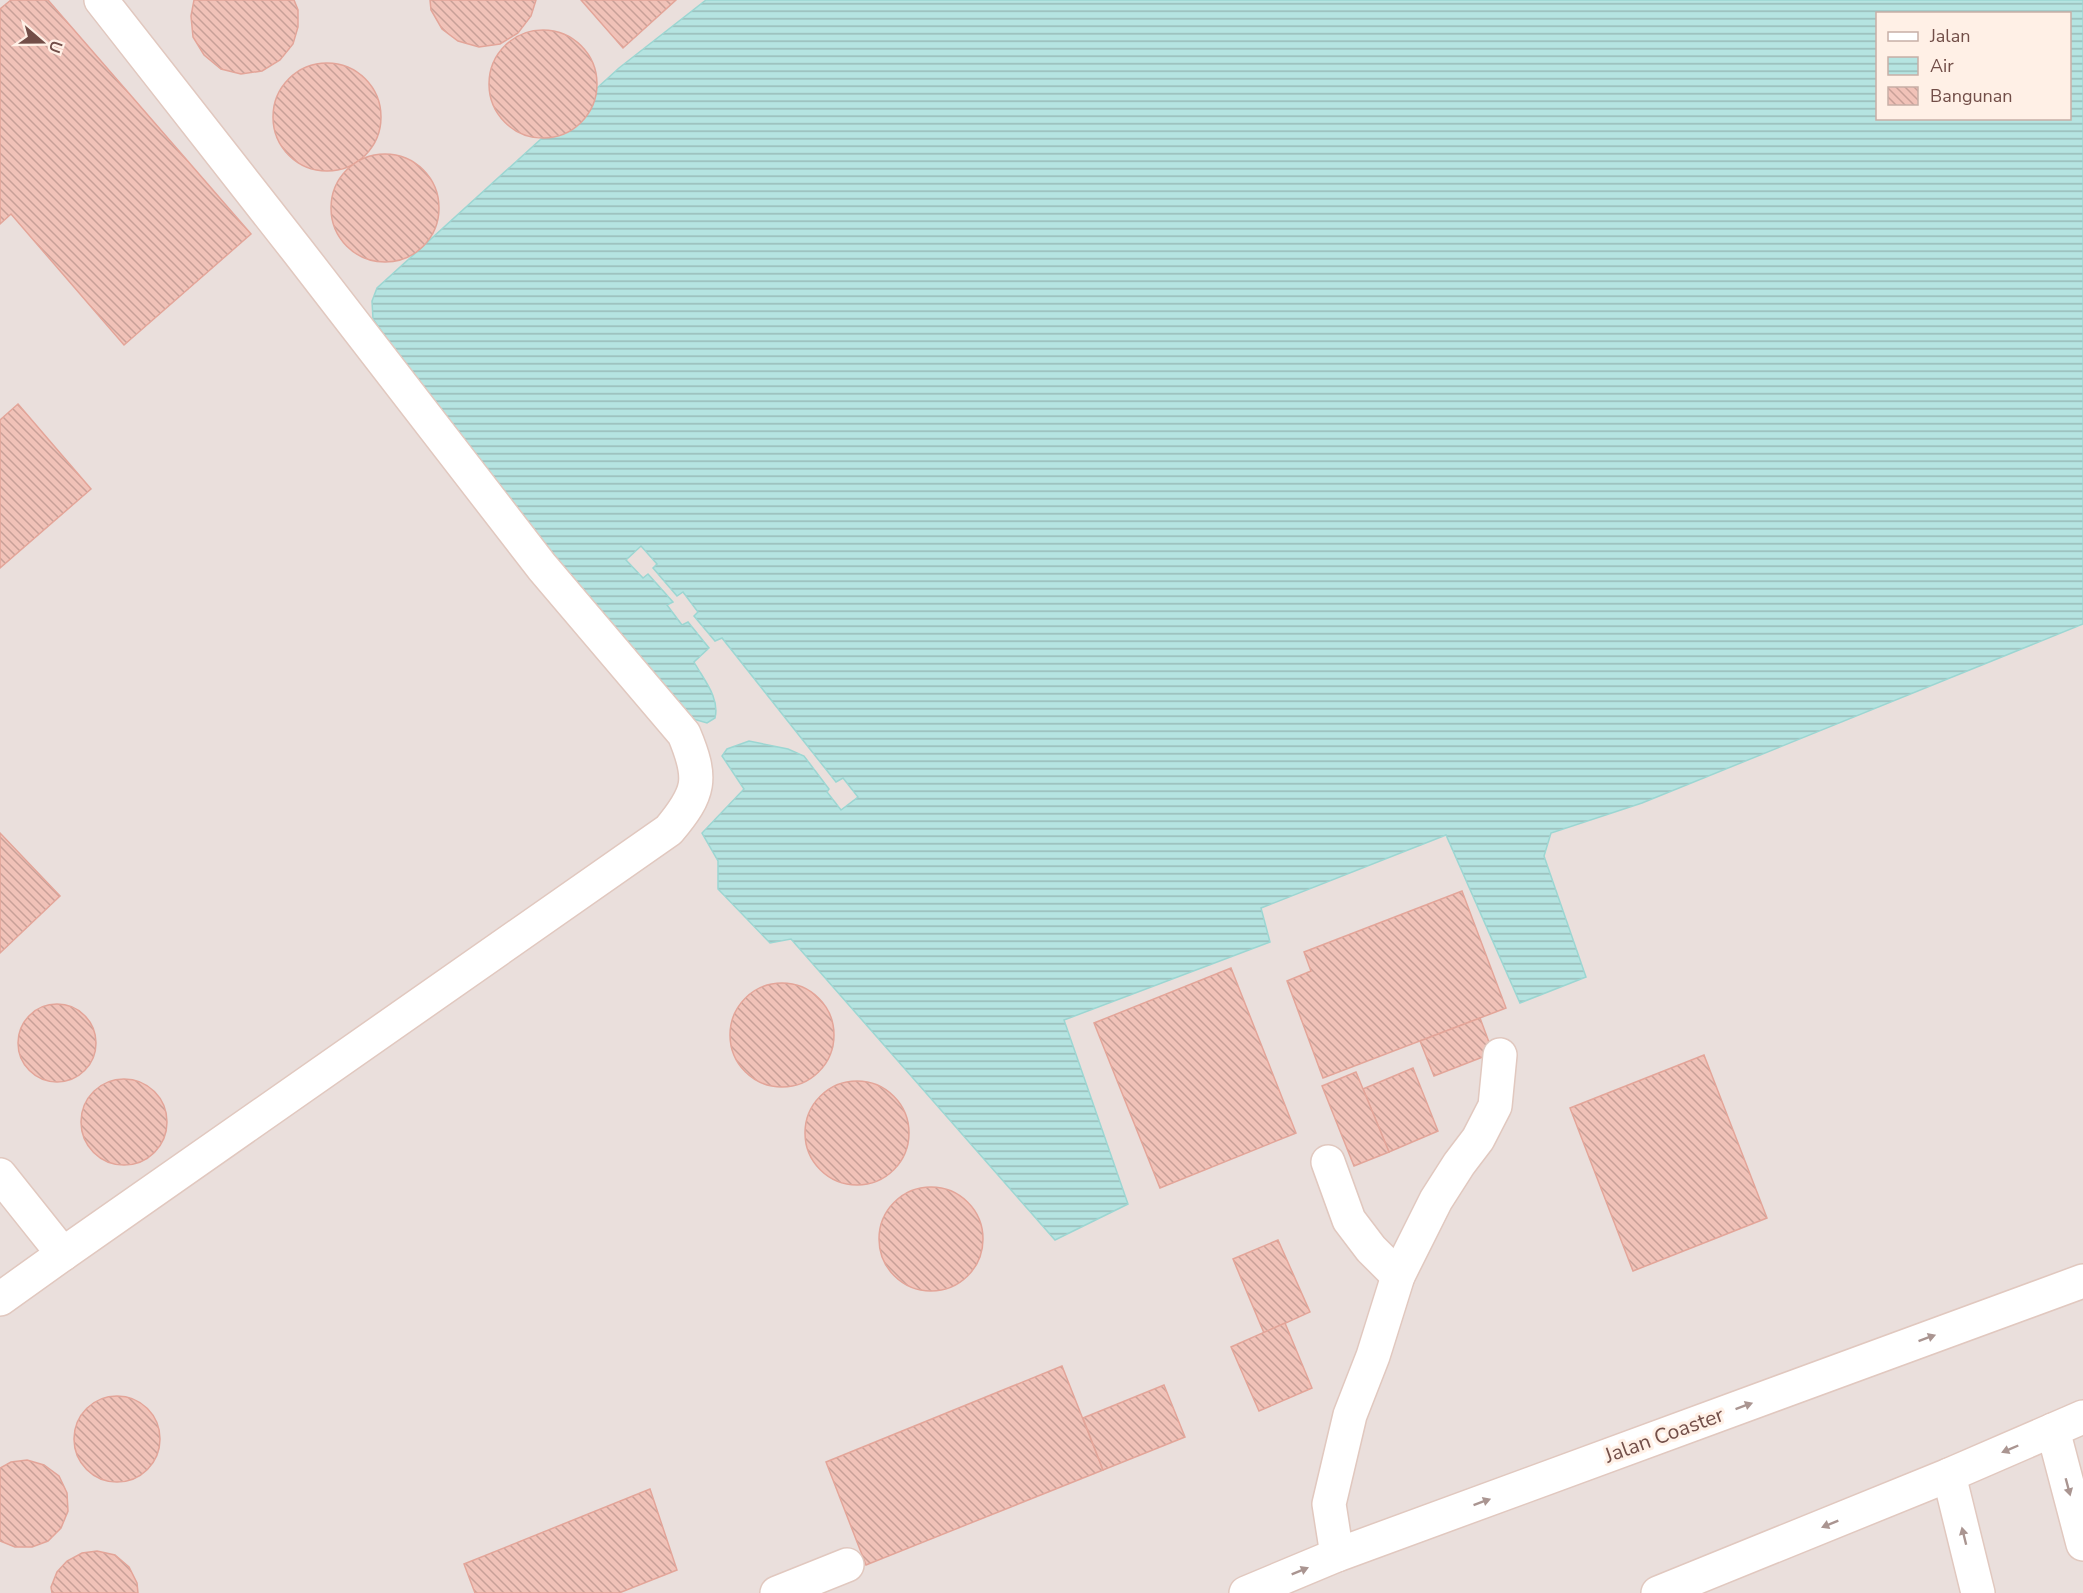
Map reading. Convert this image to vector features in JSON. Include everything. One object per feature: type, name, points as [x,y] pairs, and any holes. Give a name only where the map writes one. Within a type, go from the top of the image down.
[{"type":"lane","points":[[0,1299],[669,830],[686,811],[696,788],[695,760],[684,734],[542,567],[101,0]]},
{"type":"lane","points":[[1337,1555],[1329,1504],[1350,1415],[1373,1356],[1398,1276],[1436,1200],[1478,1139],[1495,1106],[1500,1055]]},
{"type":"lane","points":[[1328,1162],[1349,1220],[1371,1249],[1398,1276]]},
{"type":"lane","points":[[0,1175],[63,1254]]},
{"type":"lane","name":"Jalan Coaster","points":[[1245,1593],[1337,1555],[2083,1281]]},
{"type":"lane","points":[[1658,1593],[2083,1418]]},
{"type":"lane","points":[[2053,1430],[2083,1544]]},
{"type":"lane","points":[[1949,1475],[1978,1593]]},
{"type":"lane","points":[[777,1593],[846,1565]]},
{"type":"shaded area","points":[[0,0],[706,0],[619,68],[377,288],[373,319],[528,539],[715,700],[694,662],[682,626],[667,605],[672,601],[648,575],[643,578],[626,560],[641,546],[657,564],[653,568],[677,596],[683,592],[699,613],[695,616],[722,638],[836,781],[843,778],[858,797],[841,811],[827,792],[722,757],[744,789],[702,833],[718,861],[718,889],[770,943],[791,939],[903,1064],[1128,1204],[1063,1020],[1270,942],[1261,908],[1446,835],[1520,1003],[1586,977],[1544,856],[1551,833],[1642,803],[2083,624],[2083,1593],[0,1593]]},
{"type":"water","points":[[706,0],[2083,0],[2083,624],[1642,803],[1551,833],[1544,856],[1586,977],[1520,1003],[1446,835],[1261,908],[1270,942],[1064,1020],[1128,1204],[1055,1240],[791,939],[770,943],[718,889],[718,861],[702,833],[744,789],[722,756],[727,749],[749,741],[788,749],[804,756],[829,789],[827,792],[841,810],[858,797],[843,778],[836,782],[722,638],[715,641],[694,616],[698,612],[683,592],[677,596],[653,568],[657,564],[641,546],[626,560],[643,578],[648,574],[673,602],[667,605],[682,625],[688,622],[709,648],[694,662],[713,696],[715,718],[707,723],[690,718],[528,539],[373,319],[372,301],[377,288],[619,68]]},
{"type":"building","points":[[11,0],[48,0],[251,234],[124,345],[11,214],[0,224],[0,9]]},
{"type":"building","points":[[194,0],[294,0],[298,10],[298,27],[293,44],[280,60],[262,71],[241,74],[221,69],[204,55],[193,37],[191,16]]},
{"type":"building","points":[[430,0],[536,0],[531,16],[518,33],[500,44],[479,47],[458,41],[442,29],[431,10]]},
{"type":"building","points":[[581,0],[676,0],[623,48]]},
{"type":"building","points":[[543,30],[564,34],[581,46],[593,63],[597,84],[593,105],[581,122],[564,134],[543,138],[522,134],[505,122],[493,105],[489,84],[493,63],[505,46],[522,34]]},
{"type":"building","points":[[327,63],[348,67],[365,79],[377,96],[381,117],[377,138],[365,155],[348,167],[327,171],[306,167],[289,155],[277,138],[273,117],[277,96],[289,79],[306,67]]},
{"type":"building","points":[[385,154],[406,158],[423,170],[435,187],[439,208],[435,229],[423,246],[406,258],[385,262],[364,258],[347,246],[335,229],[331,208],[335,187],[347,170],[364,158]]},
{"type":"building","points":[[18,404],[91,489],[0,568],[0,420]]},
{"type":"building","points":[[0,833],[60,896],[0,953]]},
{"type":"building","points":[[1462,891],[1506,1008],[1323,1078],[1287,981],[1311,971],[1304,952]]},
{"type":"building","points":[[1231,968],[1296,1133],[1160,1188],[1094,1023]]},
{"type":"building","points":[[782,983],[802,987],[819,998],[830,1015],[834,1035],[830,1055],[819,1072],[802,1083],[782,1087],[762,1083],[745,1072],[734,1055],[730,1035],[734,1015],[745,998],[762,987]]},
{"type":"building","points":[[57,1004],[72,1007],[85,1015],[93,1028],[96,1043],[93,1058],[85,1071],[72,1079],[57,1082],[42,1079],[29,1071],[21,1058],[18,1043],[21,1028],[29,1015],[42,1007]]},
{"type":"building","points":[[1480,1018],[1493,1053],[1434,1076],[1420,1041]]},
{"type":"building","points":[[1704,1055],[1767,1218],[1633,1271],[1570,1108]]},
{"type":"building","points":[[1413,1068],[1438,1131],[1389,1152],[1363,1089]]},
{"type":"building","points":[[1356,1072],[1389,1152],[1354,1166],[1322,1086]]},
{"type":"building","points":[[116,1079],[132,1079],[155,1091],[164,1105],[167,1122],[164,1139],[155,1153],[132,1165],[116,1165],[100,1158],[88,1146],[81,1130],[81,1114],[88,1098],[100,1086]]},
{"type":"building","points":[[857,1081],[877,1085],[894,1096],[905,1113],[909,1133],[905,1153],[894,1170],[877,1181],[857,1185],[837,1181],[820,1170],[809,1153],[805,1133],[809,1113],[820,1096],[837,1085]]},
{"type":"building","points":[[931,1187],[951,1191],[968,1202],[979,1219],[983,1239],[979,1259],[968,1276],[951,1287],[931,1291],[911,1287],[894,1276],[883,1259],[879,1239],[883,1219],[894,1202],[911,1191]]},
{"type":"building","points":[[1278,1240],[1310,1312],[1264,1333],[1233,1259]]},
{"type":"building","points":[[1285,1323],[1312,1388],[1259,1411],[1231,1347]]},
{"type":"building","points":[[1062,1366],[1103,1470],[866,1565],[826,1462]]},
{"type":"building","points":[[1164,1385],[1185,1437],[1103,1470],[1083,1418]]},
{"type":"building","points":[[109,1396],[125,1396],[148,1408],[157,1422],[160,1439],[157,1456],[148,1470],[125,1482],[109,1482],[93,1475],[81,1463],[74,1447],[74,1431],[81,1415],[93,1403]]},
{"type":"building","points":[[27,1460],[44,1465],[59,1476],[67,1493],[68,1511],[61,1528],[48,1541],[32,1547],[15,1547],[0,1541],[0,1468],[11,1462]]},
{"type":"building","points":[[650,1489],[677,1570],[619,1593],[475,1593],[464,1564]]},
{"type":"building","points":[[97,1551],[115,1555],[129,1567],[137,1583],[138,1593],[52,1593],[51,1587],[57,1572],[67,1561],[82,1553]]}]
